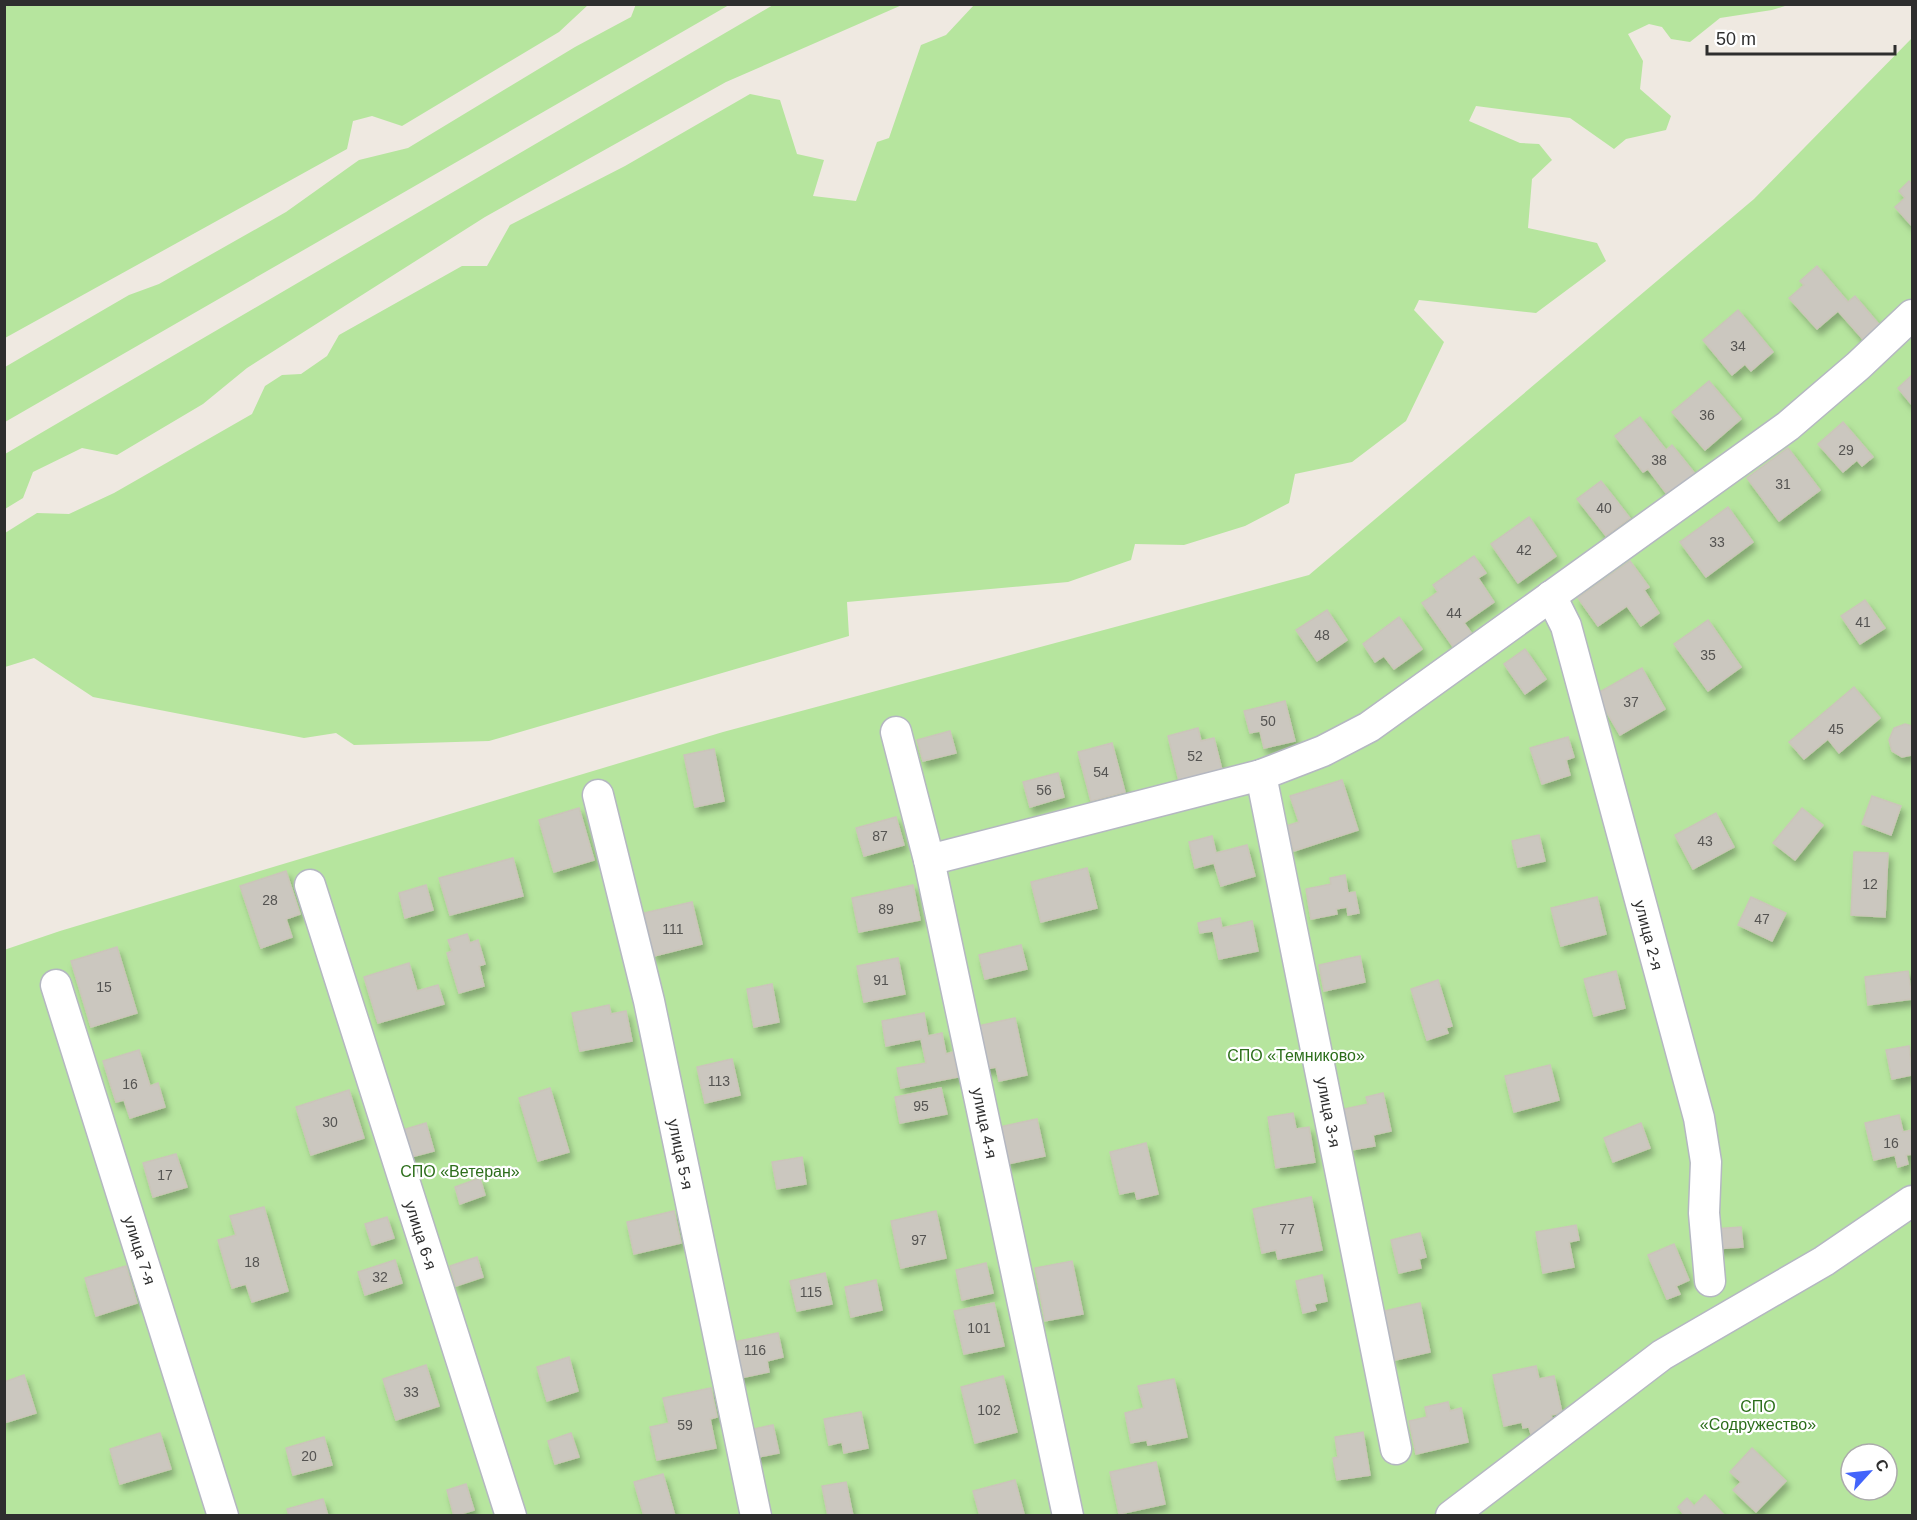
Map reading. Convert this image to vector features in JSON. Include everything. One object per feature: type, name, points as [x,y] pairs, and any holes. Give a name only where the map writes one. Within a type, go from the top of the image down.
[{"type":"street","points":[[929,860],[1261,776],[1323,751],[1369,727],[1788,426],[1858,366],[1912,315]]},
{"type":"street","name":"улица 2-я","points":[[1551,596],[1566,626],[1699,1118],[1706,1162],[1704,1213],[1710,1281]]},
{"type":"street","name":"улица 4-я","points":[[896,732],[929,860],[1068,1515]]},
{"type":"street","name":"улица 3-я","points":[[1261,776],[1396,1449]]},
{"type":"street","name":"улица 5-я","points":[[598,795],[650,1001],[756,1515]]},
{"type":"street","name":"улица 6-я","points":[[310,885],[511,1515]]},
{"type":"street","name":"улица 7-я","points":[[56,985],[224,1515]]},
{"type":"street","points":[[1451,1515],[1662,1355],[1824,1261],[1912,1201]]},
{"type":"green space","points":[[5,4],[588,5],[559,32],[402,126],[372,116],[353,121],[347,149],[5,338]]},
{"type":"green space","points":[[636,4],[729,5],[5,422],[5,367],[129,295],[159,284],[286,212],[359,160],[408,148],[575,47],[631,17]]},
{"type":"green space","points":[[773,5],[902,5],[726,82],[485,217],[247,368],[203,404],[117,455],[82,448],[33,472],[23,498],[5,509],[5,454]]},
{"type":"green space","points":[[974,5],[1788,5],[1772,10],[1720,18],[1690,42],[1671,39],[1662,27],[1649,24],[1628,34],[1643,61],[1640,89],[1671,116],[1666,130],[1626,139],[1614,149],[1570,118],[1476,106],[1469,121],[1520,143],[1539,144],[1552,160],[1532,179],[1528,228],[1597,243],[1606,261],[1536,313],[1419,300],[1414,310],[1444,342],[1406,421],[1352,462],[1295,474],[1289,503],[1245,526],[1184,545],[1135,544],[1131,560],[1068,582],[847,602],[849,636],[489,741],[354,745],[336,733],[304,738],[93,697],[34,658],[5,667],[5,533],[37,513],[69,514],[114,493],[252,414],[265,386],[282,375],[301,374],[327,356],[339,335],[462,266],[487,266],[510,225],[625,166],[750,94],[780,100],[797,154],[824,160],[813,196],[856,201],[877,142],[889,138],[921,45],[946,35]]},
{"type":"green space","name":"СПО «Темниково»","points":[[1912,38],[1912,1515],[5,1515],[4,950],[60,931],[723,732],[1309,575],[1754,199]]},
{"type":"building","points":[[1909,181],[1912,184],[1912,226],[1895,207],[1905,198],[1899,191]]},
{"type":"building","points":[[1817,266],[1848,302],[1855,296],[1883,329],[1867,344],[1838,311],[1817,329],[1789,298],[1804,285],[1800,281]]},
{"type":"building","points":[[1738,310],[1773,352],[1751,371],[1745,364],[1732,375],[1703,340]]},
{"type":"building","points":[[1912,375],[1912,405],[1898,388]]},
{"type":"building","points":[[1709,381],[1741,419],[1705,450],[1672,412]]},
{"type":"building","points":[[1640,417],[1666,450],[1672,445],[1697,476],[1669,497],[1648,469],[1643,472],[1615,436]]},
{"type":"building","points":[[1843,422],[1873,457],[1862,466],[1857,460],[1843,472],[1818,444]]},
{"type":"building","points":[[1788,448],[1820,490],[1779,521],[1747,478]]},
{"type":"building","points":[[1601,481],[1630,518],[1606,536],[1577,499]]},
{"type":"building","points":[[1728,507],[1753,542],[1706,577],[1680,542]]},
{"type":"building","points":[[1529,517],[1556,556],[1518,583],[1491,544]]},
{"type":"building","points":[[1474,556],[1486,573],[1478,578],[1494,602],[1464,623],[1475,638],[1456,651],[1422,603],[1438,592],[1433,585]]},
{"type":"building","points":[[1630,561],[1649,587],[1644,590],[1659,613],[1641,626],[1627,606],[1598,626],[1578,598]]},
{"type":"building","points":[[1865,600],[1885,628],[1860,644],[1841,616]]},
{"type":"building","points":[[1327,610],[1347,640],[1317,661],[1296,630]]},
{"type":"building","points":[[1399,617],[1422,649],[1394,669],[1384,656],[1375,662],[1363,644]]},
{"type":"building","points":[[1708,620],[1741,667],[1708,691],[1674,644]]},
{"type":"building","points":[[1525,649],[1546,679],[1525,694],[1504,664]]},
{"type":"building","points":[[1642,668],[1665,709],[1620,735],[1596,694]]},
{"type":"building","points":[[1854,687],[1880,718],[1839,753],[1828,739],[1804,759],[1789,742]]},
{"type":"building","points":[[1285,701],[1295,741],[1264,748],[1260,731],[1250,733],[1244,711]]},
{"type":"building","points":[[1905,724],[1912,726],[1912,755],[1902,757],[1892,751],[1889,740],[1894,728]]},
{"type":"building","points":[[1198,728],[1201,741],[1214,738],[1222,770],[1179,781],[1168,736]]},
{"type":"building","points":[[950,731],[956,753],[923,761],[917,740]]},
{"type":"building","points":[[1568,737],[1574,757],[1566,760],[1570,775],[1542,784],[1530,748]]},
{"type":"building","points":[[1112,743],[1125,792],[1091,801],[1078,752]]},
{"type":"building","points":[[714,749],[724,801],[695,807],[684,755]]},
{"type":"building","points":[[1058,773],[1064,797],[1030,807],[1023,782]]},
{"type":"building","points":[[1342,780],[1358,830],[1294,851],[1286,826],[1299,822],[1290,796]]},
{"type":"building","points":[[1872,796],[1901,806],[1891,835],[1862,824]]},
{"type":"building","points":[[579,808],[594,860],[554,872],[539,820]]},
{"type":"building","points":[[1802,808],[1823,825],[1795,860],[1773,843]]},
{"type":"building","points":[[1716,813],[1734,847],[1693,869],[1675,835]]},
{"type":"building","points":[[896,817],[904,845],[864,856],[856,828]]},
{"type":"building","points":[[1539,835],[1545,861],[1518,867],[1512,841]]},
{"type":"building","points":[[1212,836],[1216,853],[1247,845],[1255,876],[1221,886],[1214,863],[1195,868],[1189,842]]},
{"type":"building","points":[[1854,852],[1888,853],[1885,917],[1851,915]]},
{"type":"building","points":[[513,858],[523,896],[450,915],[439,878]]},
{"type":"building","points":[[1087,868],[1097,908],[1041,922],[1031,882]]},
{"type":"building","points":[[286,871],[300,914],[286,919],[292,937],[261,948],[240,886]]},
{"type":"building","points":[[1345,875],[1348,893],[1355,892],[1359,913],[1348,915],[1347,907],[1336,909],[1337,914],[1311,919],[1306,889],[1331,884],[1330,878]]},
{"type":"building","points":[[426,885],[433,910],[405,918],[399,893]]},
{"type":"building","points":[[913,885],[920,920],[859,932],[852,898]]},
{"type":"building","points":[[1597,897],[1606,934],[1561,946],[1551,908]]},
{"type":"building","points":[[1751,897],[1786,913],[1772,941],[1738,925]]},
{"type":"building","points":[[692,902],[702,944],[654,956],[644,913]]},
{"type":"building","points":[[1220,918],[1222,928],[1252,921],[1258,951],[1219,959],[1213,931],[1200,933],[1198,923]]},
{"type":"building","points":[[467,934],[470,943],[478,940],[485,964],[479,966],[484,986],[459,993],[447,953],[452,951],[448,940]]},
{"type":"building","points":[[1021,945],[1027,969],[985,979],[979,955]]},
{"type":"building","points":[[117,947],[137,1013],[91,1027],[71,961]]},
{"type":"building","points":[[1360,956],[1365,982],[1324,991],[1319,965]]},
{"type":"building","points":[[898,958],[905,994],[864,1002],[857,966]]},
{"type":"building","points":[[409,963],[417,991],[438,985],[444,1004],[378,1023],[364,977]]},
{"type":"building","points":[[1616,971],[1625,1008],[1594,1016],[1584,979]]},
{"type":"building","points":[[1908,971],[1912,999],[1868,1005],[1865,977]]},
{"type":"building","points":[[1438,980],[1452,1026],[1446,1028],[1448,1033],[1427,1040],[1411,989]]},
{"type":"building","points":[[772,984],[779,1022],[754,1027],[747,989]]},
{"type":"building","points":[[609,1005],[611,1014],[626,1011],[632,1041],[580,1051],[572,1013]]},
{"type":"building","points":[[924,1013],[928,1036],[942,1033],[946,1054],[953,1052],[958,1077],[901,1088],[897,1068],[926,1063],[921,1039],[886,1046],[882,1021]]},
{"type":"building","points":[[1015,1018],[1027,1075],[999,1081],[996,1067],[982,1070],[973,1027]]},
{"type":"building","points":[[1909,1046],[1912,1075],[1892,1079],[1886,1050]]},
{"type":"building","points":[[139,1050],[150,1086],[158,1083],[165,1107],[130,1118],[124,1100],[116,1102],[103,1061]]},
{"type":"building","points":[[732,1059],[740,1095],[705,1103],[697,1067]]},
{"type":"building","points":[[1550,1065],[1559,1100],[1514,1112],[1505,1076]]},
{"type":"building","points":[[550,1088],[569,1152],[538,1161],[519,1098]]},
{"type":"building","points":[[941,1088],[947,1114],[900,1123],[895,1097]]},
{"type":"building","points":[[349,1090],[364,1138],[311,1155],[296,1107]]},
{"type":"building","points":[[1383,1093],[1391,1131],[1373,1135],[1375,1146],[1352,1150],[1344,1109],[1368,1104],[1366,1097]]},
{"type":"building","points":[[1293,1113],[1296,1129],[1309,1127],[1315,1162],[1276,1168],[1268,1117]]},
{"type":"building","points":[[1899,1115],[1903,1132],[1912,1130],[1912,1154],[1906,1155],[1908,1164],[1898,1167],[1895,1155],[1874,1160],[1865,1123]]},
{"type":"building","points":[[1037,1119],[1045,1156],[1007,1164],[999,1127]]},
{"type":"building","points":[[426,1123],[434,1151],[407,1158],[399,1131]]},
{"type":"building","points":[[1641,1123],[1650,1148],[1613,1162],[1604,1138]]},
{"type":"building","points":[[1146,1143],[1158,1194],[1137,1199],[1135,1191],[1120,1194],[1110,1152]]},
{"type":"building","points":[[176,1154],[187,1187],[153,1197],[143,1163]]},
{"type":"building","points":[[802,1157],[806,1184],[777,1189],[772,1162]]},
{"type":"building","points":[[480,1178],[485,1195],[460,1204],[455,1187]]},
{"type":"building","points":[[1311,1197],[1322,1250],[1278,1259],[1276,1250],[1262,1253],[1253,1209]]},
{"type":"building","points":[[264,1207],[288,1291],[252,1302],[246,1284],[232,1288],[218,1240],[236,1235],[230,1216]]},
{"type":"building","points":[[674,1211],[681,1243],[634,1254],[627,1222]]},
{"type":"building","points":[[936,1211],[946,1258],[901,1268],[891,1221]]},
{"type":"building","points":[[387,1217],[394,1238],[372,1245],[365,1224]]},
{"type":"building","points":[[1576,1225],[1579,1240],[1569,1242],[1574,1267],[1543,1273],[1536,1232]]},
{"type":"building","points":[[1741,1227],[1743,1247],[1714,1249],[1713,1229]]},
{"type":"building","points":[[1420,1233],[1426,1257],[1419,1259],[1421,1268],[1399,1273],[1391,1240]]},
{"type":"building","points":[[1674,1244],[1689,1280],[1676,1286],[1680,1294],[1667,1299],[1648,1255]]},
{"type":"building","points":[[477,1257],[483,1277],[456,1286],[450,1266]]},
{"type":"building","points":[[395,1260],[402,1283],[365,1295],[358,1272]]},
{"type":"building","points":[[1072,1261],[1083,1314],[1045,1321],[1035,1268]]},
{"type":"building","points":[[986,1263],[993,1293],[962,1300],[956,1270]]},
{"type":"building","points":[[126,1266],[137,1303],[96,1316],[85,1278]]},
{"type":"building","points":[[825,1273],[832,1304],[797,1311],[790,1281]]},
{"type":"building","points":[[1322,1275],[1327,1301],[1314,1304],[1316,1310],[1303,1313],[1296,1281]]},
{"type":"building","points":[[876,1280],[882,1310],[851,1317],[845,1287]]},
{"type":"building","points":[[994,1303],[1004,1346],[964,1354],[954,1311]]},
{"type":"building","points":[[1420,1303],[1430,1352],[1395,1360],[1384,1311]]},
{"type":"building","points":[[778,1333],[783,1357],[767,1361],[769,1372],[735,1379],[728,1343]]},
{"type":"building","points":[[569,1357],[578,1391],[547,1401],[537,1367]]},
{"type":"building","points":[[426,1365],[439,1406],[396,1420],[383,1379]]},
{"type":"building","points":[[1536,1366],[1539,1379],[1554,1376],[1562,1413],[1551,1415],[1555,1429],[1531,1434],[1529,1427],[1523,1428],[1522,1422],[1504,1426],[1493,1375]]},
{"type":"building","points":[[24,1375],[36,1413],[4,1423],[4,1382]]},
{"type":"building","points":[[1003,1376],[1017,1432],[975,1443],[961,1387]]},
{"type":"building","points":[[1174,1379],[1187,1437],[1148,1445],[1147,1440],[1131,1443],[1125,1413],[1144,1408],[1138,1386]]},
{"type":"building","points":[[711,1388],[717,1417],[710,1419],[716,1448],[657,1460],[650,1427],[669,1423],[663,1398]]},
{"type":"building","points":[[1448,1402],[1450,1411],[1461,1408],[1468,1442],[1416,1454],[1409,1421],[1427,1417],[1425,1407]]},
{"type":"building","points":[[861,1412],[868,1448],[844,1453],[842,1442],[829,1445],[824,1419]]},
{"type":"building","points":[[773,1425],[779,1453],[753,1458],[748,1430]]},
{"type":"building","points":[[1363,1432],[1370,1475],[1337,1480],[1333,1458],[1338,1457],[1335,1437]]},
{"type":"building","points":[[160,1433],[171,1469],[120,1484],[110,1449]]},
{"type":"building","points":[[571,1433],[579,1457],[555,1464],[548,1441]]},
{"type":"building","points":[[324,1437],[332,1465],[293,1475],[286,1448]]},
{"type":"building","points":[[1752,1448],[1786,1481],[1756,1512],[1733,1490],[1741,1482],[1730,1472]]},
{"type":"building","points":[[1156,1462],[1165,1504],[1119,1514],[1110,1472]]},
{"type":"building","points":[[663,1474],[675,1516],[644,1516],[634,1482]]},
{"type":"building","points":[[1015,1480],[1024,1514],[980,1516],[973,1491]]},
{"type":"building","points":[[846,1482],[853,1516],[828,1516],[822,1486]]},
{"type":"building","points":[[466,1484],[474,1510],[454,1516],[447,1490]]},
{"type":"building","points":[[1705,1495],[1725,1516],[1685,1516],[1678,1507],[1687,1498],[1694,1506]]},
{"type":"building","points":[[323,1499],[328,1516],[289,1516],[287,1509]]},
{"type":"park label","name":"СПО «Ветеран»","points":[[460,1171]]},
{"type":"park label","name":"СПО «Содружество»","points":[[1758,1415]]}]
